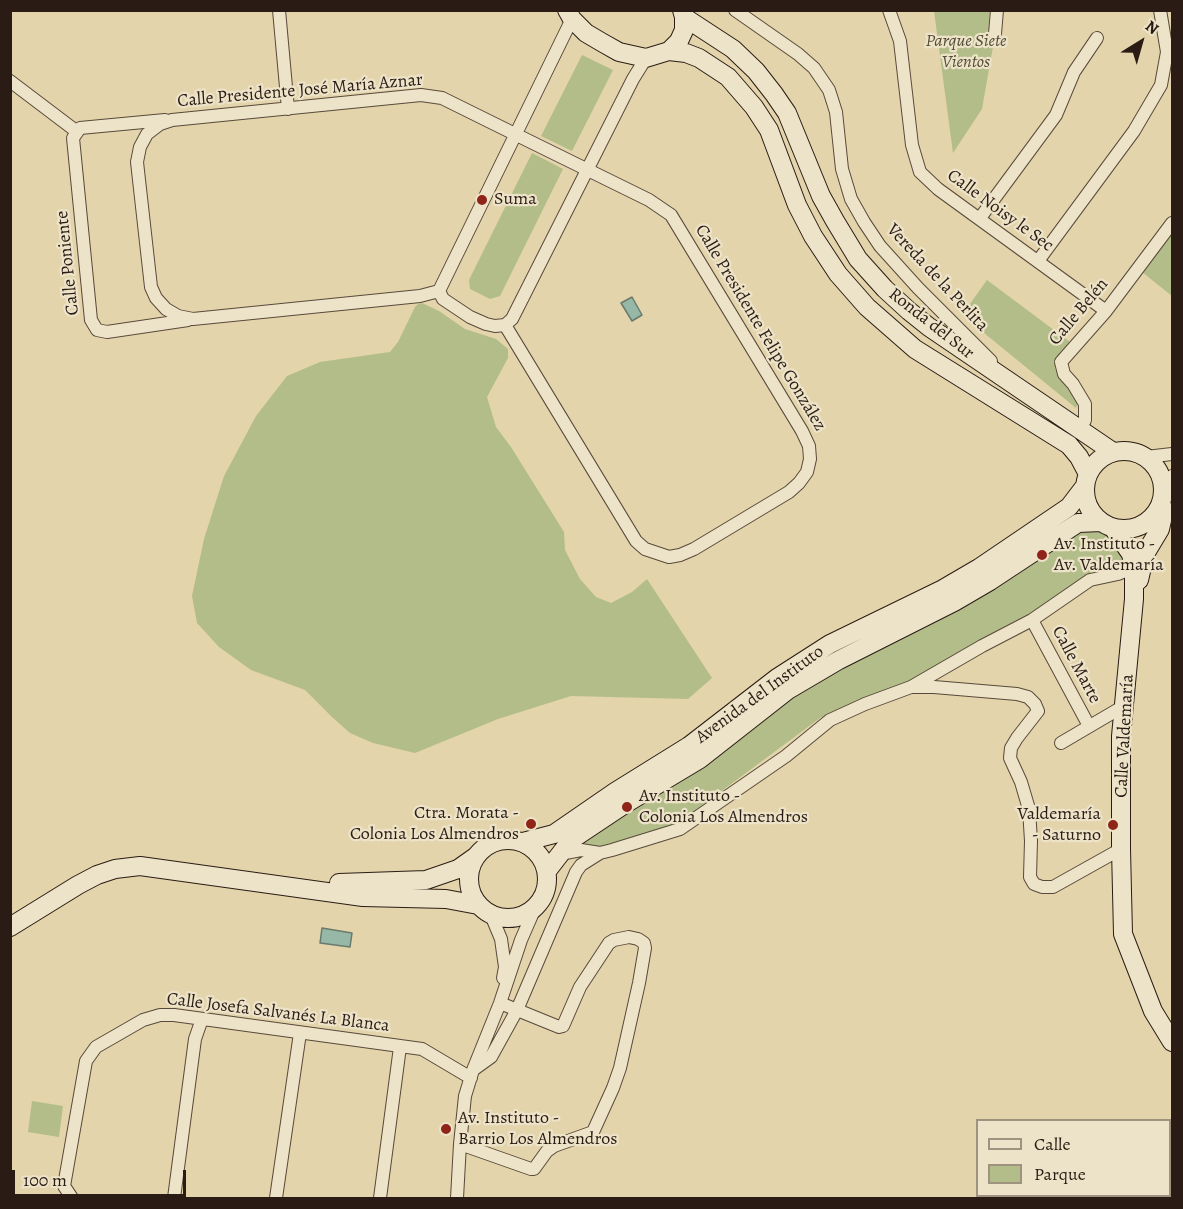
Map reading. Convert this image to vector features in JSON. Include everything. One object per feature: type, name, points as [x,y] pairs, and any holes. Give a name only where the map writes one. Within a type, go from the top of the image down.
[{"type":"main road","name":"Ronda del Sur","points":[[683,14],[733,50],[756,70],[774,94],[787,113],[820,196],[858,259],[885,289],[909,311],[1113,452]]},
{"type":"main road","name":"Ronda del Sur","points":[[669,51],[679,41],[684,30],[683,14]]},
{"type":"main road","points":[[570,15],[586,33],[603,43],[619,52],[646,58]]},
{"type":"main road","name":"Ronda del Sur","points":[[646,58],[669,51],[686,53],[699,58],[728,77],[754,107],[769,130],[797,205],[837,274],[867,307],[915,349],[1069,446],[1079,457],[1086,480]]},
{"type":"main road","points":[[1124,450],[1146,457],[1156,466],[1161,476],[1166,489],[1154,516],[1143,525],[1130,529],[1107,525],[1091,512],[1086,499],[1086,480],[1102,457],[1113,452],[1124,450]]},
{"type":"main road","name":"Avenida del Instituto","points":[[523,842],[554,834],[615,792],[689,746],[777,678],[830,644],[943,589],[979,568],[1069,507],[1086,480]]},
{"type":"main road","name":"Calle Valdemaría","points":[[1131,569],[1160,529],[1166,489]]},
{"type":"main road","name":"Avenida del Instituto","points":[[547,871],[571,840],[700,759],[788,690],[839,660],[954,603],[1078,523],[1107,525]]},
{"type":"main road","name":"Calle Valdemaría","points":[[1107,525],[1131,554],[1134,595],[1121,736],[1123,934],[1153,1011],[1173,1042]]},
{"type":"main road","points":[[10,927],[78,885],[115,869],[140,866],[261,881],[363,897],[446,899],[485,910],[506,919],[522,916],[535,908],[545,891],[547,871],[538,853],[523,842],[499,840],[487,845],[458,869],[426,880],[362,884],[261,881]]},
{"type":"main road","points":[[475,857],[470,868],[468,883],[472,896],[485,910]]},
{"type":"street","points":[[279,10],[288,109]]},
{"type":"street","name":"Vereda de la Perlita","points":[[735,10],[798,54],[814,68],[829,90],[836,112],[842,169],[851,199],[864,222],[880,246],[918,288],[1020,389]]},
{"type":"street","name":"Calle Noisy le Sec","points":[[889,10],[900,40],[912,145],[920,172],[929,182],[1106,311]]},
{"type":"street","points":[[995,34],[997,10]]},
{"type":"street","points":[[1038,261],[1134,131],[1161,85],[1167,52],[1160,10]]},
{"type":"street","points":[[570,15],[439,291],[442,299],[470,317],[486,324],[505,325],[512,319],[633,79],[646,58]]},
{"type":"street","points":[[980,218],[1056,115],[1074,72],[1096,38]]},
{"type":"street","points":[[10,81],[76,131],[87,126],[172,120]]},
{"type":"street","name":"Calle Presidente José María Aznar","points":[[439,291],[420,296],[193,319],[178,316],[166,309],[156,298],[151,287],[137,162],[140,147],[147,134],[160,124],[172,120],[421,95],[442,98],[515,134]]},
{"type":"street","name":"Calle Poniente","points":[[76,131],[73,138],[91,320],[97,330],[107,332],[193,319]]},
{"type":"street","name":"Calle Presidente Felipe González","points":[[505,325],[636,540],[645,549],[669,557],[694,549],[789,492],[807,472],[810,459],[809,446],[802,431],[670,215],[649,200],[515,134]]},
{"type":"street","name":"Calle Belén","points":[[1080,430],[1085,420],[1085,404],[1064,374],[1061,362],[1106,311],[1173,223]]},
{"type":"street","points":[[1146,457],[1173,454]]},
{"type":"street","points":[[472,1074],[491,1057],[517,1010],[581,865],[600,853],[680,829],[786,756],[830,720],[911,687],[1032,620],[1090,580],[1131,569]]},
{"type":"street","name":"Calle Marte","points":[[1032,620],[1089,726]]},
{"type":"street","points":[[911,687],[1017,694],[1028,697],[1035,704],[1038,711],[1011,748],[1010,758],[1021,782],[1029,809],[1030,878],[1035,884],[1042,887],[1053,887],[1121,849]]},
{"type":"street","points":[[1062,742],[1124,706]]},
{"type":"street","points":[[560,854],[581,850],[600,853]]},
{"type":"street","points":[[457,1198],[465,1096],[521,940],[535,908]]},
{"type":"street","points":[[485,910],[501,939],[505,967],[500,1003]]},
{"type":"street","points":[[460,1144],[534,1169],[547,1151],[554,1146],[593,1132],[614,1088],[620,1068],[639,983],[644,943],[629,937],[614,940],[609,944],[580,987],[563,1026],[559,1027],[500,1003]]},
{"type":"street","name":"Calle Josefa Salvanés La Blanca","points":[[72,1198],[64,1186],[86,1061],[96,1047],[143,1020],[160,1015],[202,1019],[422,1049],[472,1074]]},
{"type":"street","points":[[174,1198],[195,1039],[202,1019]]},
{"type":"street","points":[[276,1198],[300,1033]]},
{"type":"street","points":[[380,1198],[400,1047]]},
{"type":"green space","name":"Parque Siete Vientos","points":[[934,11],[990,11],[988,39],[994,41],[982,109],[953,153]]},
{"type":"green space","points":[[582,55],[613,70],[572,151],[541,136]]},
{"type":"green space","points":[[532,153],[563,169],[500,296],[490,299],[470,289],[469,280]]},
{"type":"green space","points":[[1172,231],[1172,296],[1142,272]]},
{"type":"green space","points":[[987,280],[1070,342],[1059,354],[1055,368],[1060,380],[1075,393],[1078,403],[1076,408],[962,315]]},
{"type":"green space","points":[[422,303],[439,311],[465,329],[496,339],[508,349],[508,358],[487,397],[496,427],[564,532],[565,550],[580,579],[596,597],[611,603],[632,592],[647,579],[712,678],[688,699],[571,696],[498,719],[415,753],[373,743],[350,733],[305,690],[251,670],[219,647],[197,623],[192,596],[204,539],[224,476],[256,416],[287,376],[320,362],[390,352],[398,342],[415,307]]},
{"type":"green space","points":[[1092,529],[1112,537],[1130,562],[909,681],[820,718],[692,813],[672,825],[653,833],[603,847],[574,846],[776,707],[1068,534]]},
{"type":"green space","points":[[32,1101],[63,1106],[59,1137],[28,1132]]},
{"type":"shaded area","points":[[632,297],[642,315],[632,321],[621,303]]},
{"type":"shaded area","points":[[322,928],[352,933],[350,947],[320,943]]},
{"type":"place","name":"Suma","points":[[482,200]]},
{"type":"place","name":"Av. Instituto - Av. Valdemaría","points":[[1042,555]]},
{"type":"place","name":"Av. Instituto - Colonia Los Almendros","points":[[627,807]]},
{"type":"place","name":"Ctra. Morata - Colonia Los Almendros","points":[[531,824]]},
{"type":"place","name":"Valdemaría - Saturno","points":[[1113,825]]},
{"type":"place","name":"Av. Instituto - Barrio Los Almendros","points":[[446,1129]]}]
